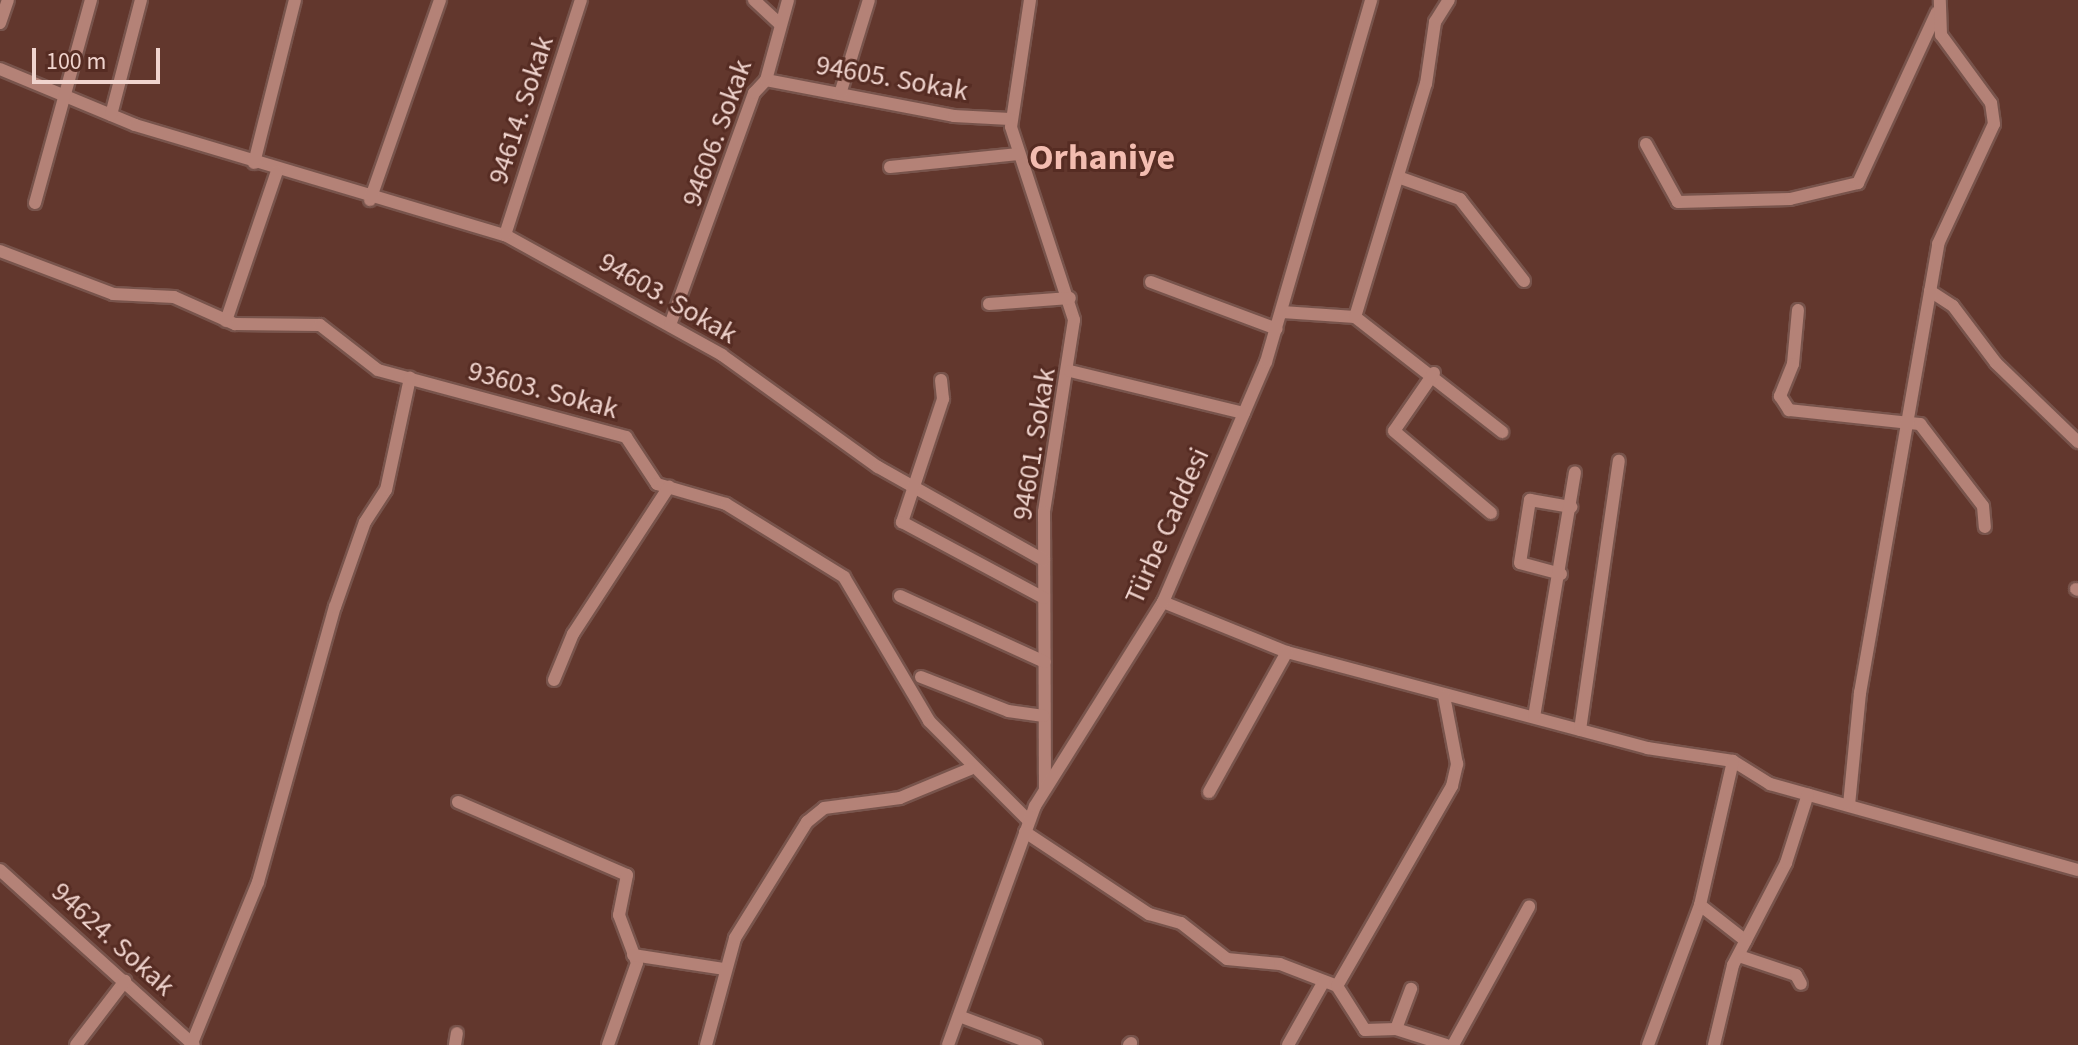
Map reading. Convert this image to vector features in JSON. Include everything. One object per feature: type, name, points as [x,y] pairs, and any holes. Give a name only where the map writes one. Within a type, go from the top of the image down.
[{"type":"street","points":[[0,23],[8,0]]},
{"type":"street","points":[[35,203],[67,97],[91,0]]},
{"type":"street","points":[[111,115],[141,0]]},
{"type":"street","points":[[254,163],[295,0]]},
{"type":"street","points":[[370,200],[440,0]]},
{"type":"street","name":"94614. Sokak","points":[[505,235],[581,0]]},
{"type":"street","points":[[754,0],[780,24]]},
{"type":"street","name":"94606. Sokak","points":[[670,325],[733,166],[754,93],[766,80],[788,0]]},
{"type":"street","points":[[840,94],[869,0]]},
{"type":"street","name":"94601. Sokak","points":[[1030,0],[1010,119],[1018,154],[1070,298],[1070,371],[1045,500],[1045,788]]},
{"type":"street","name":"Türbe Caddesi","points":[[948,1045],[1027,826],[1045,788],[1163,602],[1244,413],[1277,329],[1371,0]]},
{"type":"street","points":[[1355,317],[1398,177],[1435,22],[1449,0]]},
{"type":"street","points":[[1646,144],[1678,202],[1790,199],[1858,183],[1939,5]]},
{"type":"street","points":[[1849,805],[1860,693],[1938,244],[1994,124],[1991,103],[1941,35],[1939,5]]},
{"type":"street","name":"94603. Sokak","points":[[0,69],[111,115],[277,171],[370,200],[505,235],[670,325],[917,490],[1044,560]]},
{"type":"street","name":"94605. Sokak","points":[[766,80],[1010,119]]},
{"type":"street","points":[[890,167],[1018,154]]},
{"type":"street","points":[[226,321],[277,171]]},
{"type":"street","points":[[1398,177],[1460,199],[1524,281]]},
{"type":"street","name":"93603. Sokak","points":[[0,251],[113,294],[174,297],[226,321],[320,325],[368,364],[612,431],[633,442],[650,478],[726,504],[844,577],[919,706],[970,769],[1027,826],[1149,914],[1181,923],[1227,959],[1254,958],[1337,986]]},
{"type":"street","points":[[1151,282],[1277,329]]},
{"type":"street","points":[[1930,291],[1953,306],[2005,373],[2078,442]]},
{"type":"street","points":[[989,304],[1070,298]]},
{"type":"street","points":[[1798,310],[1793,364],[1780,396],[1789,410],[1920,424],[1983,506],[1985,527]]},
{"type":"street","points":[[1282,312],[1355,317],[1434,373],[1502,432]]},
{"type":"street","points":[[1070,371],[1244,413]]},
{"type":"street","points":[[1434,373],[1394,431],[1491,513]]},
{"type":"street","points":[[193,1044],[258,882],[335,607],[365,522],[386,490],[410,378]]},
{"type":"street","points":[[941,380],[944,394],[917,490],[903,525],[1044,598]]},
{"type":"street","points":[[1580,730],[1619,461]]},
{"type":"street","points":[[1534,717],[1561,574],[1575,472]]},
{"type":"street","points":[[554,680],[573,634],[669,487]]},
{"type":"street","points":[[1561,574],[1520,563],[1530,500],[1571,507]]},
{"type":"street","points":[[900,596],[1045,662]]},
{"type":"street","points":[[1163,602],[1287,652],[1580,730],[1733,761],[1770,784],[2078,870]]},
{"type":"street","points":[[1209,792],[1287,652]]},
{"type":"street","points":[[921,677],[1008,711],[1044,716]]},
{"type":"street","points":[[1444,696],[1457,764],[1452,786],[1337,986],[1365,1030],[1396,1029],[1446,1045]]},
{"type":"street","points":[[1648,1045],[1700,905],[1733,761]]},
{"type":"street","points":[[706,1045],[725,969],[756,901],[824,808],[900,798],[970,769]]},
{"type":"street","points":[[1714,1045],[1739,956],[1786,863],[1808,794]]},
{"type":"street","points":[[458,802],[627,875],[619,915],[637,963],[608,1045]]},
{"type":"street","name":"94624. Sokak","points":[[0,870],[193,1044]]},
{"type":"street","points":[[1700,905],[1746,941]]},
{"type":"street","points":[[1453,1045],[1529,907]]},
{"type":"street","points":[[633,955],[725,969]]},
{"type":"street","points":[[1739,956],[1796,975],[1801,984]]},
{"type":"street","points":[[76,1045],[125,981]]},
{"type":"street","points":[[1288,1045],[1324,981]]},
{"type":"street","points":[[1396,1029],[1411,989]]},
{"type":"street","points":[[959,1016],[1036,1045]]},
{"type":"district","name":"Orhaniye","points":[[1102,158]]}]
